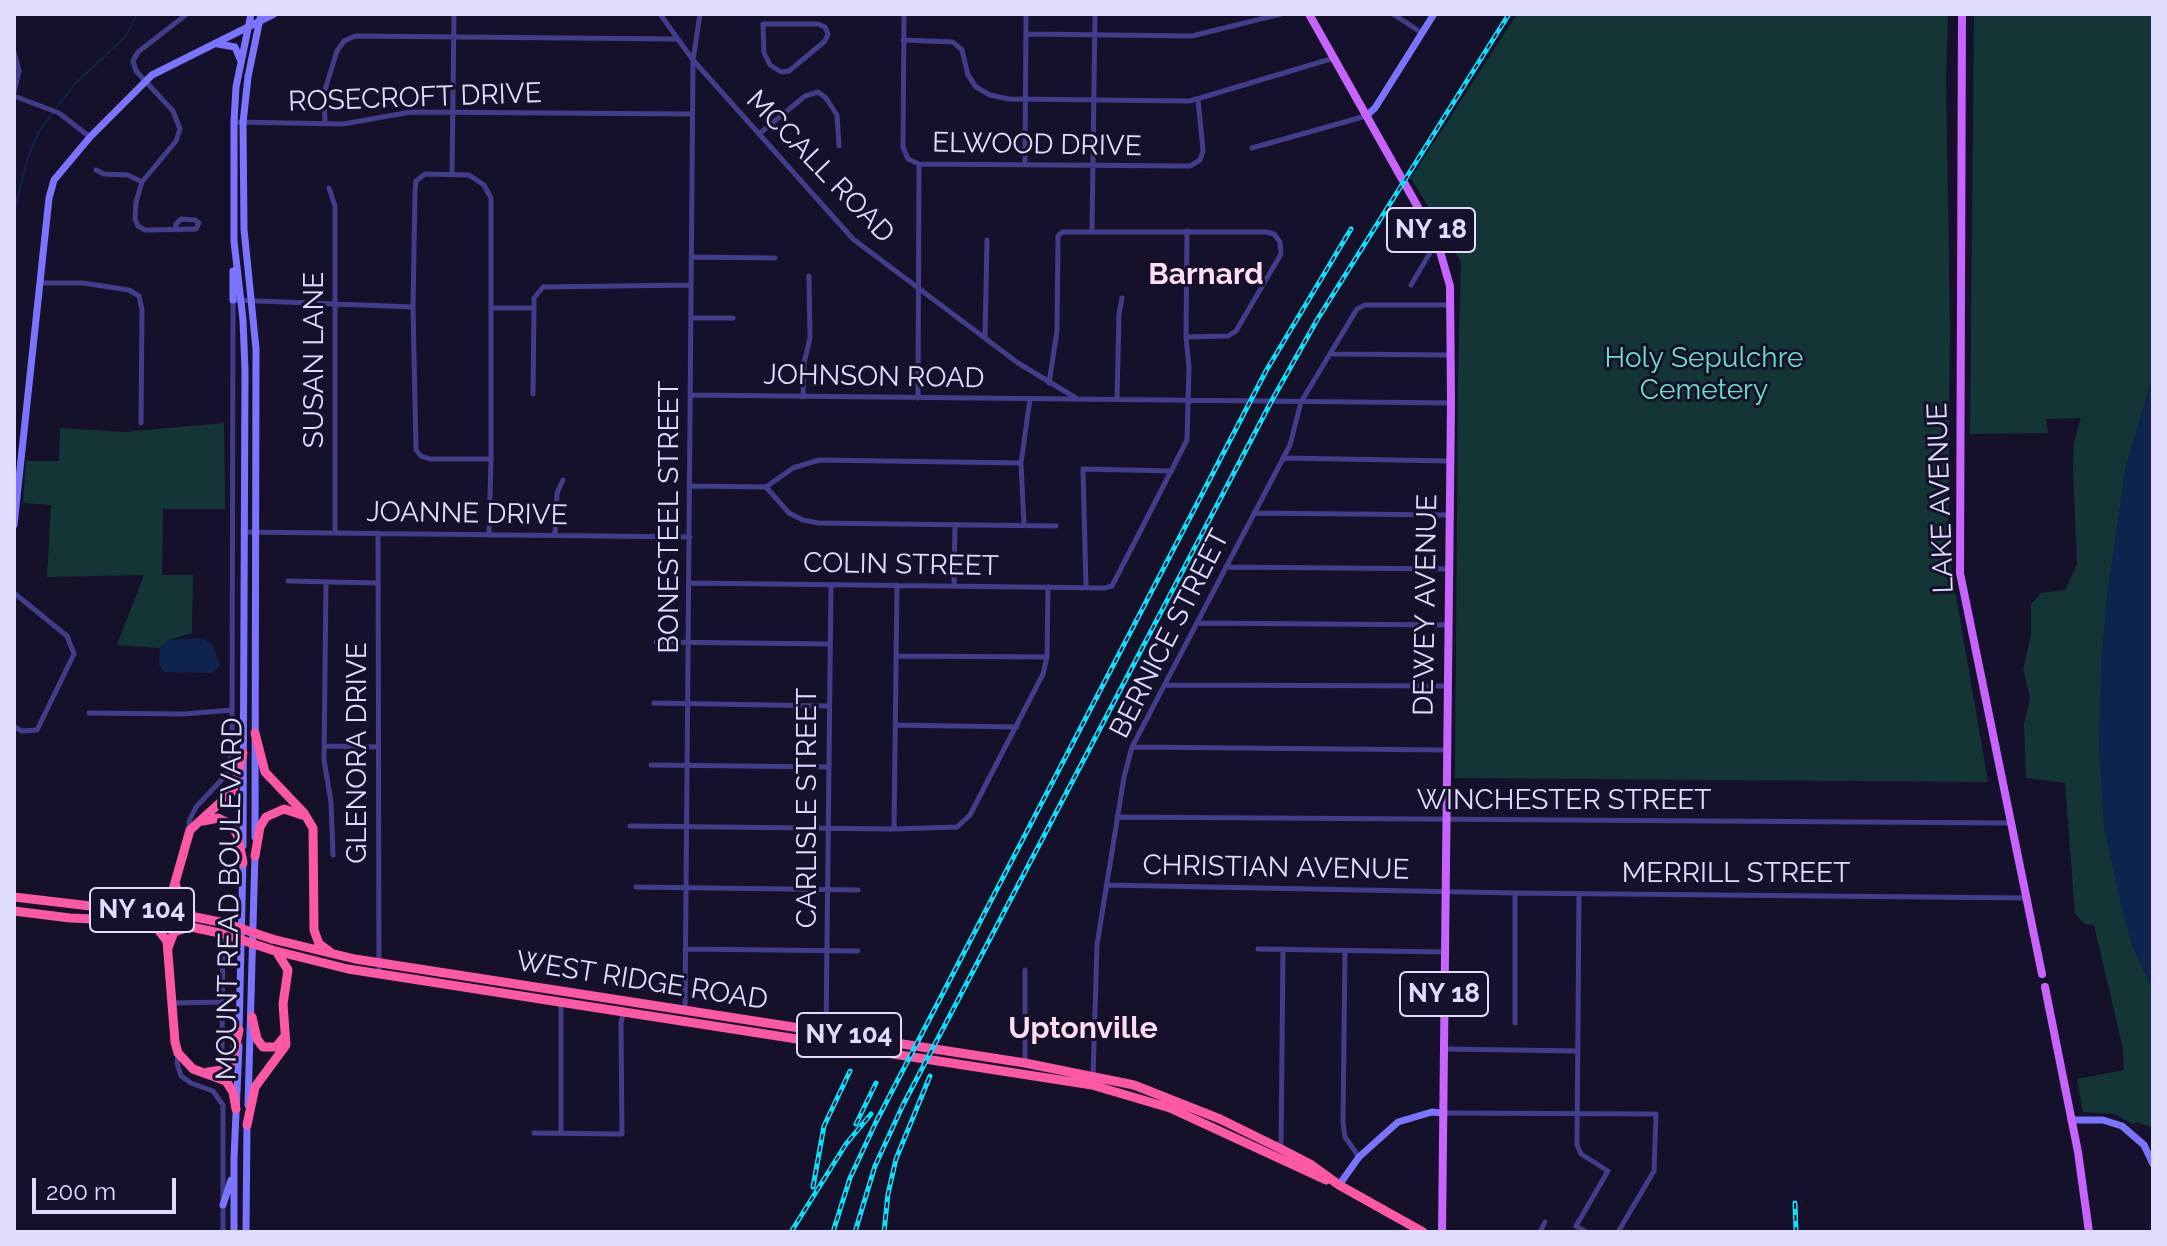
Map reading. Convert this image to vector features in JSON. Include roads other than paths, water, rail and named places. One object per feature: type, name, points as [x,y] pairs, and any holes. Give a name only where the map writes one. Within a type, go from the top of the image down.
[{"type":"highway","points":[[255,733],[265,772],[310,822],[314,835],[314,924],[319,944],[337,956]]},
{"type":"highway","points":[[144,910],[168,900],[190,830],[231,794],[238,780],[243,753]]},
{"type":"highway","points":[[255,856],[260,827],[268,815],[289,810],[310,822]]},
{"type":"highway","points":[[190,830],[210,819],[228,822],[237,831],[243,863]]},
{"type":"highway","points":[[176,880],[176,894],[182,906],[206,918]]},
{"type":"highway","name":"WEST RIDGE ROAD","points":[[14,897],[206,918],[224,930]]},
{"type":"highway","points":[[56,917],[70,912],[111,913],[132,909]]},
{"type":"highway","name":"WEST RIDGE ROAD","points":[[14,911],[224,930],[272,944],[317,963],[379,968],[1092,1080],[1170,1108],[1339,1185],[1423,1232]]},
{"type":"highway","points":[[139,921],[151,924],[162,932],[169,951]]},
{"type":"highway","points":[[289,944],[308,938],[314,924]]},
{"type":"highway","points":[[198,927],[183,927],[174,932],[170,940],[172,1003],[178,1053],[189,1066],[222,1078],[227,1083],[236,1109]]},
{"type":"highway","points":[[247,1125],[255,1087],[285,1047],[283,1008],[288,978],[284,961],[272,944]]},
{"type":"highway","name":"WEST RIDGE ROAD","points":[[272,944],[289,944],[379,968],[561,1002],[826,1032],[1025,1063],[1172,1098],[1310,1164],[1339,1185]]},
{"type":"highway","points":[[288,978],[298,966],[317,963]]},
{"type":"highway","points":[[252,1017],[257,1039],[265,1048],[280,1045],[285,1030]]},
{"type":"highway","points":[[201,1072],[219,1071],[230,1064],[236,1051],[239,1030]]},
{"type":"main road","name":"MOUNT READ BOULEVARD","points":[[246,1232],[255,856],[256,349],[244,229],[236,87],[251,14]]},
{"type":"main road","points":[[15,520],[51,186],[90,137],[145,81],[260,17],[274,14]]},
{"type":"main road","name":"DEWEY AVENUE","points":[[1309,14],[1437,241],[1446,266],[1451,305],[1442,1232]]},
{"type":"main road","points":[[1366,116],[1376,107],[1434,14]]},
{"type":"main road","name":"LAKE AVENUE","points":[[1962,14],[1960,573],[2042,974]]},
{"type":"main road","name":"MOUNT READ BOULEVARD","points":[[234,1232],[243,863],[245,370],[236,300],[234,241],[238,122],[260,17]]},
{"type":"main road","points":[[211,45],[224,43],[235,47],[241,65]]},
{"type":"main road","points":[[2045,987],[2089,1232]]},
{"type":"main road","points":[[1339,1185],[1359,1157],[1398,1122],[1432,1112],[1443,1113]]},
{"type":"main road","points":[[2071,1120],[2103,1120],[2122,1126],[2144,1145],[2153,1164]]},
{"type":"main road","points":[[223,1205],[234,1158]]},
{"type":"street","points":[[176,230],[145,230],[138,226],[135,208],[142,182],[173,145],[180,129],[173,111],[133,66],[134,57],[187,14]]},
{"type":"street","points":[[452,174],[454,14]]},
{"type":"street","name":"MCCALL ROAD","points":[[660,14],[693,60],[853,239],[985,339],[1077,399]]},
{"type":"street","name":"BONESTEEL STREET","points":[[685,1016],[692,114],[693,60],[700,14]]},
{"type":"street","name":"ELWOOD DRIVE","points":[[904,14],[903,147],[908,159],[919,164],[1182,167],[1197,163],[1202,156],[1204,145],[1198,99]]},
{"type":"street","points":[[1025,165],[1026,14]]},
{"type":"street","points":[[1092,231],[1095,14]]},
{"type":"street","points":[[1026,34],[1192,36],[1281,14]]},
{"type":"street","points":[[1393,14],[1422,33]]},
{"type":"street","points":[[761,15],[764,53],[770,65],[781,72],[789,71],[827,37],[827,30],[822,25],[763,24]]},
{"type":"street","points":[[325,123],[324,93],[337,51],[344,41],[355,36],[677,39]]},
{"type":"street","points":[[903,40],[953,42],[962,50],[968,75],[980,90],[998,98],[1184,101],[1334,58]]},
{"type":"street","points":[[14,52],[19,71],[14,94],[59,113],[90,137]]},
{"type":"street","points":[[759,134],[805,96],[818,92],[837,115],[839,146]]},
{"type":"street","name":"ROSECROFT DRIVE","points":[[238,122],[352,122],[396,113],[692,114]]},
{"type":"street","points":[[1252,148],[1366,116]]},
{"type":"street","points":[[918,398],[919,164]]},
{"type":"street","points":[[96,170],[104,174],[128,175],[142,182]]},
{"type":"street","points":[[489,535],[491,459],[491,198],[475,177],[425,174],[418,178],[415,185],[413,307],[416,450],[426,458],[491,459]]},
{"type":"street","name":"SUSAN LANE","points":[[329,188],[335,206],[335,533]]},
{"type":"street","points":[[1056,399],[1049,383],[1057,331],[1058,236],[1065,231],[1266,232],[1277,237],[1282,248],[1279,257],[1234,333],[1221,337],[1186,337]]},
{"type":"street","points":[[1086,587],[1083,469],[1172,471],[1187,440],[1187,231]]},
{"type":"street","points":[[985,339],[987,240]]},
{"type":"street","points":[[1411,285],[1437,241]]},
{"type":"street","points":[[692,257],[775,258]]},
{"type":"street","points":[[803,397],[804,363],[810,338],[809,276]]},
{"type":"street","points":[[41,283],[83,283],[129,290],[139,296],[142,310],[141,423]]},
{"type":"street","points":[[533,394],[534,308],[538,292],[550,285],[691,285]]},
{"type":"street","points":[[1117,399],[1122,298]]},
{"type":"street","points":[[236,300],[413,307]]},
{"type":"street","name":"MOUNT READ BOULEVARD","points":[[190,830],[189,823],[196,807],[228,772],[232,747],[236,300]]},
{"type":"street","name":"BERNICE STREET","points":[[1092,1080],[1096,961],[1117,817],[1132,747],[1293,439],[1301,402],[1360,306],[1451,305]]},
{"type":"street","points":[[491,308],[534,308]]},
{"type":"street","points":[[691,318],[733,318]]},
{"type":"street","points":[[1331,354],[1451,355]]},
{"type":"street","name":"JOHNSON ROAD","points":[[691,395],[1056,399]]},
{"type":"street","points":[[1024,525],[1021,463],[1030,399]]},
{"type":"street","name":"MCCALL ROAD","points":[[1056,399],[1451,403]]},
{"type":"street","points":[[1283,458],[1450,461]]},
{"type":"street","points":[[690,486],[766,487],[793,468],[819,460],[1021,463]]},
{"type":"street","name":"COLIN STREET","points":[[689,583],[1112,586],[1172,471]]},
{"type":"street","points":[[555,535],[557,493],[563,480]]},
{"type":"street","points":[[766,487],[789,513],[809,522],[1056,526]]},
{"type":"street","points":[[1254,513],[1449,515]]},
{"type":"street","points":[[954,586],[955,525]]},
{"type":"street","name":"JOANNE DRIVE","points":[[243,532],[690,537]]},
{"type":"street","name":"GLENORA DRIVE","points":[[378,533],[379,968]]},
{"type":"street","points":[[233,567],[256,567]]},
{"type":"street","points":[[1226,567],[1449,569]]},
{"type":"street","points":[[288,581],[377,583]]},
{"type":"street","points":[[326,582],[324,746],[333,855]]},
{"type":"street","name":"CARLISLE STREET","points":[[826,1032],[831,585]]},
{"type":"street","points":[[894,829],[897,585]]},
{"type":"street","points":[[630,826],[952,829],[962,824],[970,815],[1043,674],[1047,657],[1048,587]]},
{"type":"street","points":[[14,593],[67,636],[74,654],[37,730],[26,732],[14,726]]},
{"type":"street","points":[[1197,623],[1448,625]]},
{"type":"street","points":[[656,642],[830,644]]},
{"type":"street","points":[[896,656],[1047,657]]},
{"type":"street","points":[[1165,685],[1447,686]]},
{"type":"street","points":[[654,703],[829,706]]},
{"type":"street","points":[[89,713],[184,714],[232,710]]},
{"type":"street","points":[[895,725],[1017,727]]},
{"type":"street","points":[[324,746],[378,747]]},
{"type":"street","points":[[1132,747],[1447,750]]},
{"type":"street","points":[[651,765],[828,767]]},
{"type":"street","name":"WINCHESTER STREET","points":[[1117,817],[2011,823]]},
{"type":"street","name":"CHRISTIAN AVENUE","points":[[1106,885],[1445,891]]},
{"type":"street","points":[[636,887],[858,890]]},
{"type":"street","name":"MERRILL STREET","points":[[1445,891],[2027,898]]},
{"type":"street","points":[[1515,893],[1515,1023]]},
{"type":"street","points":[[1579,894],[1578,1149],[1608,1171],[1576,1226],[1586,1232]]},
{"type":"street","name":"MOUNT READ BOULEVARD","points":[[222,1051],[224,930]]},
{"type":"street","points":[[685,949],[858,951]]},
{"type":"street","points":[[1258,949],[1445,952]]},
{"type":"street","points":[[1281,1149],[1283,949]]},
{"type":"street","points":[[1345,951],[1343,1123],[1345,1137],[1359,1157]]},
{"type":"street","points":[[1025,970],[1025,1063]]},
{"type":"street","points":[[172,1003],[222,1002]]},
{"type":"street","points":[[561,1002],[561,1133]]},
{"type":"street","points":[[534,1133],[622,1134],[621,1022],[624,1011]]},
{"type":"street","points":[[1443,1049],[1578,1051]]},
{"type":"street","name":"MOUNT READ BOULEVARD","points":[[178,1053],[181,1076],[213,1091],[222,1102],[223,1232]]},
{"type":"street","points":[[1443,1113],[1656,1114],[1654,1171],[1618,1232]]},
{"type":"street","points":[[1540,1232],[1545,1222]]},
{"type":"water","points":[[2153,377],[2153,990],[2132,945],[2122,909],[2104,827],[2099,748],[2107,598],[2126,466]]},
{"type":"water","points":[[205,639],[213,646],[220,665],[213,673],[164,672],[159,665],[160,648],[168,640]]},
{"type":"waterway","points":[[57,107],[76,83],[126,36],[137,14]]},
{"type":"waterway","points":[[14,213],[27,160],[38,133],[52,114]]},
{"type":"railway","points":[[855,1232],[875,1166],[903,1105],[1271,402],[1317,320],[1509,14]]},
{"type":"railway","points":[[833,1232],[850,1178],[876,1122],[1266,371],[1351,229]]},
{"type":"railway","points":[[813,1187],[824,1126],[850,1071]]},
{"type":"railway","points":[[884,1232],[896,1159],[930,1076]]},
{"type":"railway","points":[[856,1124],[876,1083]]},
{"type":"railway","points":[[791,1232],[846,1144],[871,1114]]},
{"type":"railway","points":[[1795,1203],[1796,1232]]},
{"type":"district","name":"Barnard","points":[[1206,275]]},
{"type":"district","name":"Uptonville","points":[[1083,1029]]},
{"type":"park label","name":"Holy Sepulchre Cemetery","points":[[1704,375]]}]
